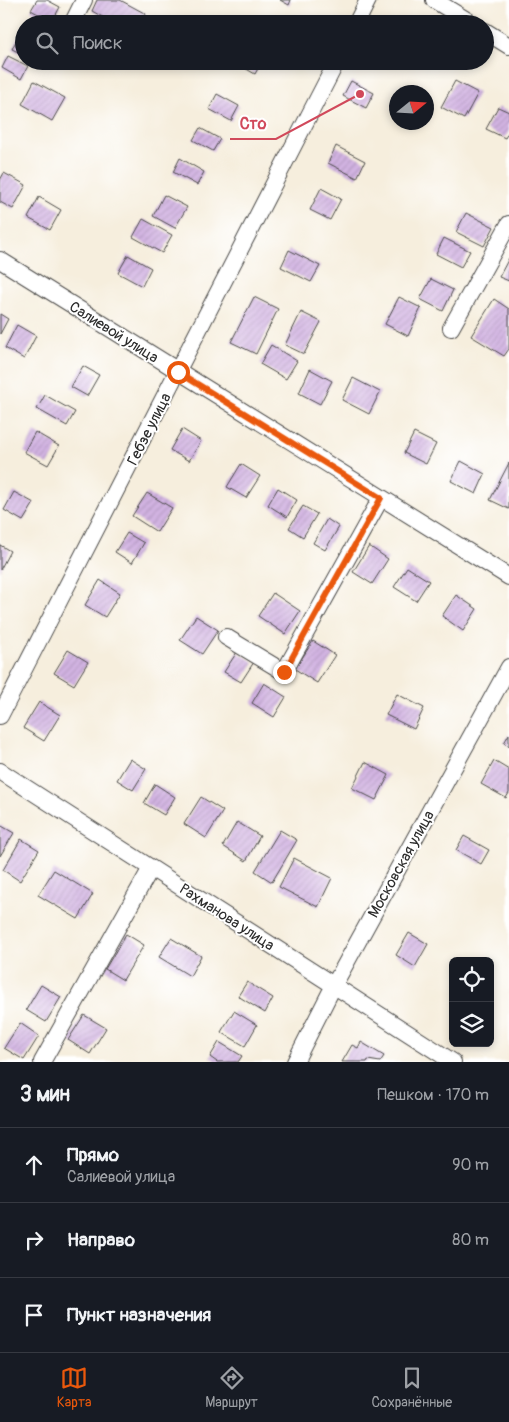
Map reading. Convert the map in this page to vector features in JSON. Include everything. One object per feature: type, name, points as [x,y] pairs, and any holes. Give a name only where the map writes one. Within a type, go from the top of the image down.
[{"type":"street","points":[[76,15],[84,0]]},
{"type":"street","points":[[360,15],[368,0]]},
{"type":"street","points":[[434,0],[458,15]]},
{"type":"street","points":[[494,37],[509,46]]},
{"type":"street","name":"Гебзе улица","points":[[0,716],[332,70]]},
{"type":"street","points":[[451,328],[509,224]]},
{"type":"street","name":"Салиевой улица","points":[[0,260],[509,577]]},
{"type":"street","points":[[226,637],[284,672],[381,498]]},
{"type":"street","name":"Московская улица","points":[[295,1062],[334,986],[509,668]]},
{"type":"street","name":"Рахманова улица","points":[[0,772],[453,1062]]},
{"type":"street","points":[[42,1062],[151,868]]},
{"type":"building","points":[[37,0],[47,0],[60,7],[56,15],[40,15],[31,10]]},
{"type":"building","points":[[97,0],[120,0],[146,14],[99,15],[92,11]]},
{"type":"building","points":[[280,0],[291,0],[289,5]]},
{"type":"building","points":[[8,56],[15,60],[15,70],[26,70],[21,79],[2,68]]},
{"type":"building","points":[[248,70],[257,70],[255,74]]},
{"type":"building","points":[[34,81],[65,98],[52,121],[22,104]]},
{"type":"building","points":[[351,81],[374,93],[366,108],[343,96]]},
{"type":"building","points":[[455,81],[478,93],[464,119],[441,107]]},
{"type":"building","points":[[217,94],[239,106],[231,121],[209,109]]},
{"type":"building","points":[[498,107],[509,112],[509,131],[505,138],[486,129]]},
{"type":"building","points":[[200,128],[220,139],[213,151],[193,140]]},
{"type":"building","points":[[336,146],[365,161],[357,178],[328,163]]},
{"type":"building","points":[[180,158],[204,172],[197,185],[173,172]]},
{"type":"building","points":[[4,173],[26,185],[13,209],[0,202],[0,180]]},
{"type":"building","points":[[321,188],[341,199],[330,220],[310,210]]},
{"type":"building","points":[[164,195],[187,207],[175,228],[153,216]]},
{"type":"building","points":[[39,197],[61,210],[50,230],[28,218]]},
{"type":"building","points":[[466,213],[494,227],[484,246],[456,232]]},
{"type":"building","points":[[143,219],[172,235],[162,253],[133,237]]},
{"type":"building","points":[[444,238],[470,251],[461,267],[436,254]]},
{"type":"building","points":[[289,250],[320,266],[311,282],[281,267]]},
{"type":"building","points":[[128,255],[151,268],[142,286],[118,273]]},
{"type":"building","points":[[509,258],[509,281],[499,277]]},
{"type":"building","points":[[431,279],[453,290],[443,311],[420,299]]},
{"type":"building","points":[[254,297],[278,309],[256,354],[231,342]]},
{"type":"building","points":[[399,297],[421,308],[408,336],[385,324]]},
{"type":"building","points":[[494,299],[509,309],[509,349],[504,356],[471,336]]},
{"type":"building","points":[[301,312],[321,322],[304,354],[285,345]]},
{"type":"building","points":[[0,314],[8,319],[0,334]]},
{"type":"building","points":[[17,325],[36,336],[24,359],[5,348]]},
{"type":"building","points":[[271,345],[297,361],[286,379],[260,364]]},
{"type":"building","points":[[83,366],[99,375],[87,396],[71,387]]},
{"type":"building","points":[[310,369],[332,381],[320,404],[299,393]]},
{"type":"building","points":[[353,378],[380,392],[369,414],[342,400]]},
{"type":"building","points":[[45,395],[75,412],[67,426],[37,409]]},
{"type":"building","points":[[182,429],[201,441],[189,461],[170,450]]},
{"type":"building","points":[[35,432],[59,446],[48,465],[24,452]]},
{"type":"building","points":[[414,433],[436,444],[426,464],[404,453]]},
{"type":"building","points":[[461,461],[485,474],[476,494],[451,481]]},
{"type":"building","points":[[509,463],[509,509],[490,500]]},
{"type":"building","points":[[241,464],[260,476],[246,498],[227,487]]},
{"type":"building","points":[[278,488],[297,500],[287,517],[268,505]]},
{"type":"building","points":[[14,492],[34,503],[23,521],[4,510]]},
{"type":"building","points":[[147,493],[172,508],[157,532],[132,516]]},
{"type":"building","points":[[303,506],[317,514],[303,537],[289,528]]},
{"type":"building","points":[[327,519],[339,527],[325,550],[313,543]]},
{"type":"building","points":[[127,533],[144,543],[132,563],[115,552]]},
{"type":"building","points":[[0,545],[10,551],[0,570]]},
{"type":"building","points":[[369,546],[388,559],[372,584],[353,572]]},
{"type":"building","points":[[407,567],[429,581],[416,601],[394,587]]},
{"type":"building","points":[[100,580],[120,593],[105,617],[85,605]]},
{"type":"building","points":[[273,593],[300,611],[285,634],[258,616]]},
{"type":"building","points":[[456,595],[477,609],[463,631],[442,616]]},
{"type":"building","points":[[196,616],[218,630],[202,654],[180,640]]},
{"type":"building","points":[[313,641],[335,655],[317,683],[295,669]]},
{"type":"building","points":[[68,650],[88,662],[74,685],[54,673]]},
{"type":"building","points":[[237,652],[254,662],[241,682],[224,672]]},
{"type":"building","points":[[264,683],[286,697],[274,717],[252,703]]},
{"type":"building","points":[[397,694],[424,708],[414,729],[386,715]]},
{"type":"building","points":[[39,702],[60,715],[44,741],[23,728]]},
{"type":"building","points":[[509,734],[509,746],[504,743]]},
{"type":"building","points":[[130,759],[146,769],[133,790],[117,780]]},
{"type":"building","points":[[494,761],[509,770],[509,793],[506,798],[481,784]]},
{"type":"building","points":[[365,762],[389,775],[376,800],[352,788]]},
{"type":"building","points":[[155,784],[175,797],[164,815],[144,803]]},
{"type":"building","points":[[201,797],[223,811],[206,838],[184,824]]},
{"type":"building","points":[[237,822],[260,836],[246,861],[223,846]]},
{"type":"building","points":[[0,825],[14,833],[0,856]]},
{"type":"building","points":[[280,830],[297,840],[272,882],[255,871]]},
{"type":"building","points":[[464,836],[489,850],[481,864],[456,850]]},
{"type":"building","points":[[21,839],[39,850],[20,881],[3,870]]},
{"type":"building","points":[[294,858],[332,878],[318,907],[279,887]]},
{"type":"building","points":[[54,870],[93,894],[78,919],[38,895]]},
{"type":"building","points":[[409,933],[428,944],[415,967],[396,955]]},
{"type":"building","points":[[126,934],[144,945],[123,980],[105,969]]},
{"type":"building","points":[[171,938],[201,956],[190,976],[159,957]]},
{"type":"building","points":[[247,982],[273,998],[265,1013],[238,996]]},
{"type":"building","points":[[41,985],[61,997],[46,1022],[26,1010]]},
{"type":"building","points":[[234,1011],[257,1025],[245,1046],[221,1032]]},
{"type":"building","points":[[84,1015],[106,1028],[90,1054],[68,1040]]},
{"type":"building","points":[[20,1023],[39,1036],[24,1060],[4,1048]]},
{"type":"building","points":[[219,1042],[242,1056],[238,1062],[217,1062],[210,1057]]},
{"type":"building","points":[[361,1042],[384,1056],[380,1062],[368,1060],[367,1062],[342,1062],[352,1045],[358,1048]]},
{"type":"place","name":"Сто","points":[[360,94]]},
{"type":"route","points":[[178,372],[381,498],[284,672]]}]
